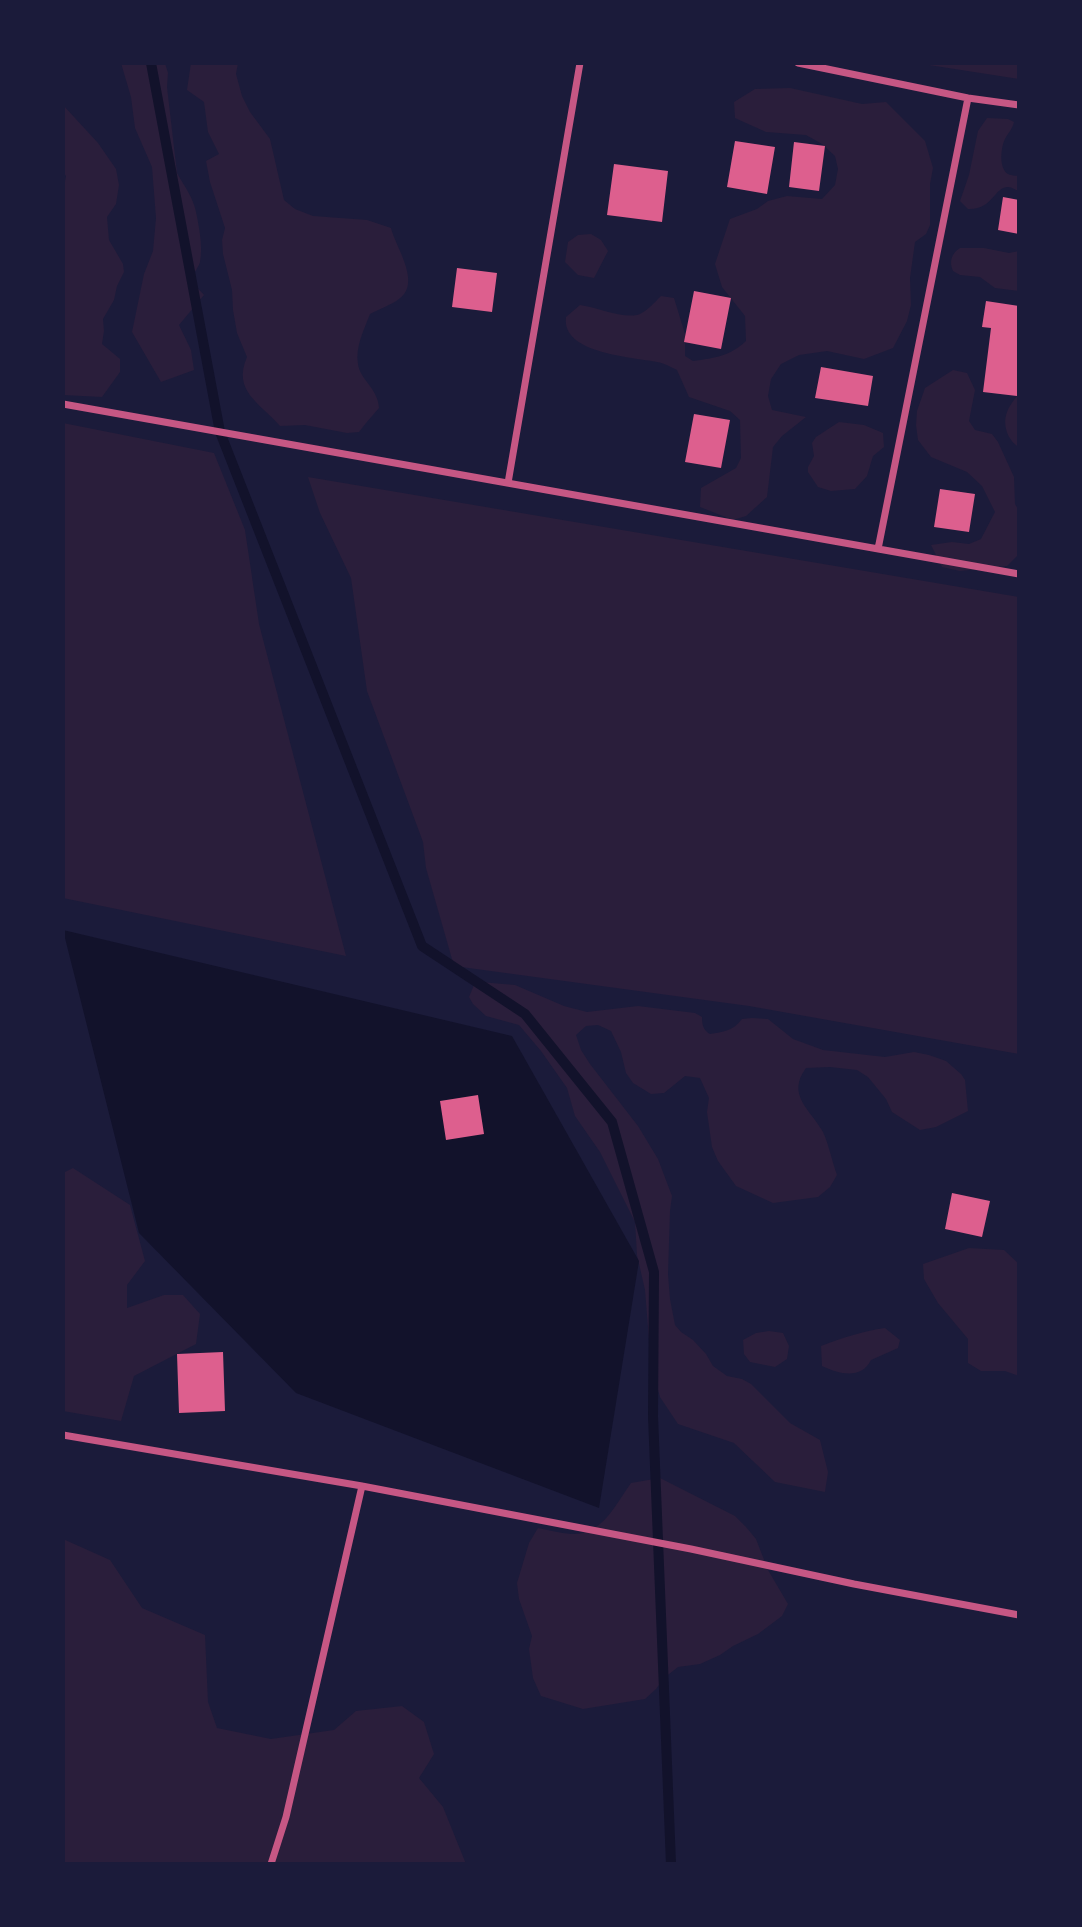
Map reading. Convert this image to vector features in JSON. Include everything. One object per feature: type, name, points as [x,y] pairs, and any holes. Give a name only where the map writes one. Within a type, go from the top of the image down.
[{"type":"street","points":[[508,483],[580,63]]},
{"type":"street","points":[[798,63],[1019,106]]},
{"type":"street","points":[[878,549],[968,98]]},
{"type":"street","points":[[63,404],[1019,574]]},
{"type":"street","points":[[63,1435],[362,1486],[1019,1615]]},
{"type":"street","points":[[271,1864],[286,1817],[362,1486]]},
{"type":"shaded area","points":[[121,63],[165,63],[177,173],[193,201],[200,237],[200,262],[193,280],[204,295],[179,325],[191,350],[194,370],[161,382],[132,332],[144,274],[153,251],[156,218],[152,167],[135,128],[131,97]]},
{"type":"shaded area","points":[[191,63],[238,63],[236,74],[242,96],[270,139],[284,200],[295,209],[313,216],[367,220],[391,228],[406,265],[408,284],[399,299],[370,314],[361,339],[357,358],[359,370],[376,395],[379,408],[359,432],[347,433],[305,425],[280,426],[250,396],[246,388],[243,369],[247,357],[237,333],[232,290],[223,254],[225,228],[206,161],[219,154],[208,132],[204,102],[187,90]]},
{"type":"shaded area","points":[[916,63],[1019,63],[1019,79]]},
{"type":"shaded area","points":[[790,88],[862,104],[886,102],[925,141],[933,168],[930,184],[930,225],[926,234],[915,242],[910,278],[911,305],[907,321],[893,348],[864,359],[827,351],[799,355],[781,364],[771,379],[768,396],[772,410],[806,417],[773,447],[767,497],[746,516],[733,520],[700,507],[701,488],[736,468],[741,458],[740,420],[730,411],[689,397],[677,370],[670,366],[601,352],[586,346],[575,339],[567,329],[566,317],[580,305],[619,314],[640,314],[661,296],[674,298],[685,334],[685,356],[693,361],[722,356],[746,341],[745,316],[722,287],[715,264],[730,219],[757,209],[768,201],[787,196],[822,199],[835,185],[838,169],[835,156],[806,135],[766,132],[735,118],[734,102],[755,89]]},
{"type":"shaded area","points":[[63,105],[98,143],[116,169],[119,185],[116,204],[107,217],[109,240],[123,264],[124,272],[114,300],[103,319],[102,344],[120,359],[120,372],[102,397],[63,395],[63,192],[66,176],[63,172]]},
{"type":"shaded area","points":[[987,118],[1014,122],[1004,141],[1002,162],[1008,174],[1019,176],[1019,191],[1003,188],[983,206],[968,209],[960,201],[969,175],[978,131]]},
{"type":"shaded area","points":[[591,234],[601,240],[608,251],[594,278],[578,275],[565,262],[568,242],[578,235]]},
{"type":"shaded area","points":[[960,248],[984,248],[1009,253],[1019,251],[1019,291],[995,288],[980,277],[960,275],[953,271],[952,258]]},
{"type":"shaded area","points":[[953,370],[967,373],[975,390],[969,421],[975,430],[992,434],[1014,477],[1015,504],[1019,511],[1019,554],[1007,566],[960,571],[942,567],[931,545],[952,542],[969,544],[981,539],[995,512],[982,486],[967,472],[931,457],[918,440],[917,411],[925,388]]},
{"type":"shaded area","points":[[1019,393],[1019,447],[1009,437],[1005,422],[1008,410]]},
{"type":"shaded area","points":[[839,422],[864,425],[883,433],[884,447],[873,456],[867,476],[855,489],[831,491],[818,487],[808,472],[808,467],[814,456],[812,443],[816,437]]},
{"type":"shaded area","points":[[63,423],[214,453],[245,530],[259,624],[346,956],[63,898]]},
{"type":"shaded area","points":[[308,477],[1019,597],[1019,1054],[749,1006],[454,966],[426,868],[423,842],[367,691],[351,578],[320,513]]},
{"type":"shaded area","points":[[63,930],[512,1036],[639,1261],[599,1508],[296,1393],[139,1233]]},
{"type":"shaded area","points":[[480,982],[515,985],[564,1006],[587,1012],[638,1006],[695,1013],[702,1017],[703,1027],[710,1034],[723,1032],[742,1019],[768,1019],[793,1039],[823,1050],[885,1057],[914,1052],[946,1061],[961,1074],[965,1080],[968,1111],[936,1127],[920,1130],[892,1112],[886,1099],[868,1077],[857,1070],[806,1068],[800,1078],[799,1094],[823,1132],[837,1175],[830,1187],[818,1197],[773,1203],[736,1186],[718,1161],[712,1147],[707,1112],[709,1098],[700,1078],[685,1076],[664,1093],[651,1094],[633,1083],[626,1073],[621,1052],[611,1031],[598,1025],[586,1026],[576,1035],[590,1064],[638,1126],[658,1159],[672,1196],[668,1274],[675,1325],[706,1354],[713,1366],[727,1376],[751,1384],[790,1423],[820,1440],[828,1472],[825,1492],[775,1482],[734,1443],[678,1424],[660,1397],[651,1365],[645,1290],[637,1255],[635,1222],[600,1152],[575,1116],[567,1088],[541,1051],[519,1025],[486,1016],[473,1004],[469,997],[474,985]]},
{"type":"shaded area","points":[[73,1168],[130,1205],[145,1261],[127,1285],[127,1308],[164,1295],[183,1295],[200,1314],[196,1344],[134,1376],[121,1421],[63,1411],[63,1173]]},
{"type":"shaded area","points":[[969,1248],[1004,1250],[1019,1264],[1019,1376],[1005,1371],[981,1371],[968,1363],[968,1339],[938,1303],[924,1279],[923,1264]]},
{"type":"shaded area","points":[[885,1328],[900,1340],[898,1348],[871,1360],[862,1370],[849,1374],[822,1366],[821,1346]]},
{"type":"shaded area","points":[[756,1333],[783,1333],[789,1346],[787,1359],[775,1367],[750,1362],[744,1354],[743,1340]]},
{"type":"shaded area","points":[[660,1478],[735,1516],[746,1527],[756,1539],[768,1570],[788,1604],[782,1616],[758,1634],[720,1655],[700,1664],[678,1667],[645,1699],[583,1709],[541,1696],[533,1678],[529,1649],[532,1636],[519,1599],[517,1583],[529,1543],[538,1528],[571,1534],[591,1530],[614,1509],[631,1483]]},
{"type":"shaded area","points":[[63,1539],[110,1560],[142,1608],[205,1635],[208,1702],[217,1728],[271,1739],[334,1730],[356,1711],[402,1706],[424,1722],[434,1754],[419,1778],[443,1807],[466,1864],[63,1864]]},
{"type":"building","points":[[735,141],[775,147],[767,194],[727,187]]},
{"type":"building","points":[[794,142],[825,146],[819,191],[789,187]]},
{"type":"building","points":[[614,164],[668,171],[662,222],[607,215]]},
{"type":"building","points":[[1003,197],[1019,200],[1019,234],[998,230]]},
{"type":"building","points":[[457,268],[497,273],[492,312],[452,307]]},
{"type":"building","points":[[694,291],[731,298],[721,349],[684,342]]},
{"type":"building","points":[[986,301],[1019,306],[1017,396],[983,392],[991,328],[982,327]]},
{"type":"building","points":[[821,367],[873,376],[868,406],[815,398]]},
{"type":"building","points":[[694,414],[730,420],[721,468],[685,462]]},
{"type":"building","points":[[940,489],[975,494],[969,532],[934,527]]},
{"type":"building","points":[[478,1095],[484,1134],[446,1140],[440,1101]]},
{"type":"building","points":[[952,1193],[990,1201],[982,1237],[945,1229]]},
{"type":"building","points":[[223,1352],[225,1411],[179,1413],[177,1354]]},
{"type":"waterway","points":[[151,63],[220,432],[422,946],[525,1014],[612,1122],[654,1272],[653,1416],[671,1864]]}]
